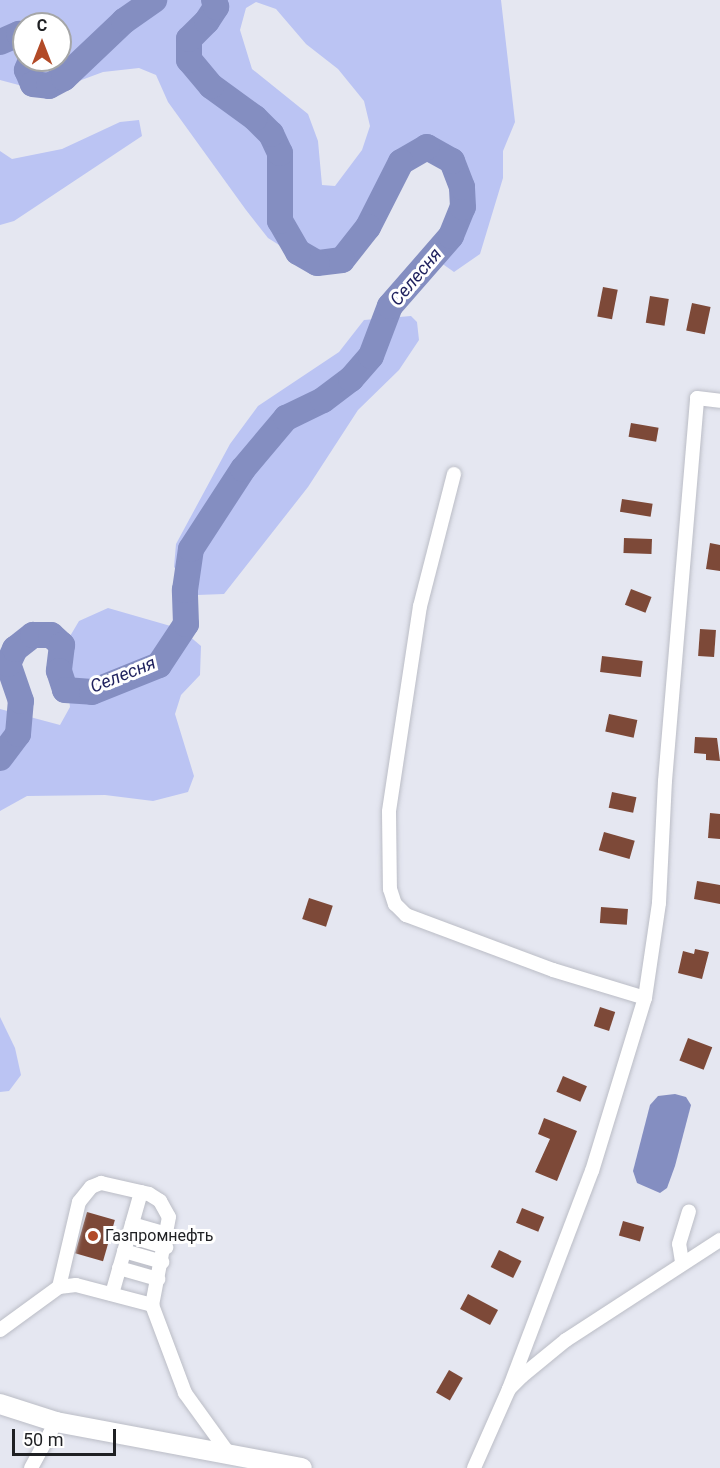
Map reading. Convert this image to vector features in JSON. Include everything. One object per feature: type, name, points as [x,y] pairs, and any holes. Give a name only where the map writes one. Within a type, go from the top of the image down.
[{"type":"highway","points":[[0,1404],[56,1422],[302,1468]]},
{"type":"street","points":[[474,1468],[509,1389],[592,1172],[645,998],[659,903],[665,781],[697,398],[720,401]]},
{"type":"street","points":[[454,474],[420,606],[388,812],[390,889],[394,904],[406,915],[553,970],[645,998]]},
{"type":"street","points":[[59,1287],[79,1202],[85,1194],[102,1183],[141,1192],[160,1201],[169,1217],[167,1240],[152,1305],[185,1393],[229,1454]]},
{"type":"street","points":[[112,1294],[141,1192]]},
{"type":"street","points":[[682,1262],[678,1252],[680,1234],[689,1211]]},
{"type":"street","points":[[130,1230],[167,1240]]},
{"type":"street","points":[[509,1389],[566,1340],[682,1262],[720,1240]]},
{"type":"street","points":[[124,1251],[162,1262]]},
{"type":"street","points":[[119,1268],[158,1279]]},
{"type":"street","points":[[0,1330],[59,1287],[76,1285],[152,1305]]},
{"type":"street","points":[[32,1468],[56,1422]]},
{"type":"shaded area","points":[[0,0],[501,0],[515,122],[503,151],[503,178],[480,254],[454,272],[437,260],[463,207],[462,187],[452,161],[427,147],[401,162],[368,227],[342,260],[317,263],[287,250],[268,238],[168,102],[156,75],[139,68],[103,72],[68,85],[30,88],[0,80]],"holes":[[[256,2],[276,9],[306,44],[338,69],[364,101],[370,126],[362,150],[335,186],[322,185],[318,141],[308,114],[252,69],[240,30],[246,8]]]},
{"type":"shaded area","points":[[139,120],[142,136],[14,221],[0,225],[0,151],[12,159],[62,149],[120,122]]},
{"type":"shaded area","points":[[411,316],[417,322],[419,340],[399,370],[358,410],[308,487],[224,594],[197,595],[174,567],[176,544],[230,444],[258,406],[339,352],[364,320]]},
{"type":"shaded area","points":[[108,608],[181,629],[201,646],[200,675],[181,695],[175,714],[194,776],[188,792],[153,801],[105,795],[27,796],[0,811],[0,709],[60,725],[70,707],[63,648],[79,621]]},
{"type":"shaded area","points":[[0,1017],[15,1048],[21,1075],[9,1091],[0,1092]]},
{"type":"shaded area","points":[[675,1094],[686,1097],[691,1105],[675,1166],[667,1188],[660,1193],[637,1183],[633,1171],[650,1105],[658,1096]]},
{"type":"building","points":[[603,287],[618,290],[612,319],[597,316]]},
{"type":"building","points":[[650,296],[669,299],[665,326],[646,323]]},
{"type":"building","points":[[692,303],[711,307],[705,334],[686,330]]},
{"type":"building","points":[[631,423],[659,428],[656,442],[629,437]]},
{"type":"building","points":[[622,499],[653,504],[651,517],[620,512]]},
{"type":"building","points":[[624,538],[652,539],[651,554],[623,553]]},
{"type":"building","points":[[710,543],[720,545],[720,571],[706,569]]},
{"type":"building","points":[[631,589],[652,597],[645,613],[625,605]]},
{"type":"building","points":[[700,629],[716,630],[714,657],[698,656]]},
{"type":"building","points":[[602,656],[643,661],[641,677],[600,672]]},
{"type":"building","points":[[609,714],[637,720],[634,738],[605,732]]},
{"type":"building","points":[[695,737],[717,738],[720,761],[706,760],[706,754],[694,753]]},
{"type":"building","points":[[612,792],[636,797],[633,813],[609,808]]},
{"type":"building","points":[[710,813],[720,814],[720,839],[708,838]]},
{"type":"building","points":[[604,832],[635,841],[630,859],[599,850]]},
{"type":"building","points":[[697,881],[720,885],[720,904],[694,899]]},
{"type":"building","points":[[309,898],[333,906],[326,927],[302,919]]},
{"type":"building","points":[[601,907],[628,909],[627,925],[600,923]]},
{"type":"building","points":[[695,949],[709,952],[702,979],[678,973],[683,951],[694,954]]},
{"type":"building","points":[[600,1007],[615,1012],[609,1031],[594,1026]]},
{"type":"building","points":[[688,1038],[712,1047],[704,1070],[679,1060]]},
{"type":"building","points":[[563,1076],[587,1086],[580,1102],[556,1092]]},
{"type":"building","points":[[544,1118],[577,1131],[557,1181],[535,1172],[550,1139],[538,1134]]},
{"type":"building","points":[[522,1208],[544,1217],[538,1232],[516,1223]]},
{"type":"building","points":[[87,1212],[115,1220],[103,1261],[75,1253]]},
{"type":"building","points":[[623,1221],[644,1227],[640,1241],[619,1235]]},
{"type":"building","points":[[499,1250],[521,1261],[513,1278],[491,1267]]},
{"type":"building","points":[[468,1294],[498,1310],[490,1325],[460,1309]]},
{"type":"building","points":[[449,1370],[463,1378],[450,1401],[436,1393]]},
{"type":"waterway","name":"Селесня","points":[[72,70],[124,21],[154,0]]},
{"type":"waterway","name":"Селесня","points":[[0,758],[18,734],[21,701],[8,664],[15,649],[33,635],[51,635],[62,645],[59,671],[65,690],[92,692],[159,665],[186,624],[185,590],[191,549],[243,469],[286,418],[323,400],[351,379],[371,356],[390,306],[451,236],[463,207],[462,187],[452,161],[427,147],[401,162],[368,227],[342,260],[317,263],[298,252],[280,221],[280,153],[271,134],[255,118],[211,86],[189,60],[189,39],[207,21],[216,7],[214,0]]},
{"type":"waterway","name":"Селесня","points":[[0,42],[12,37]]},
{"type":"waterway","name":"Селесня","points":[[28,72],[33,84],[49,86],[70,72]]},
{"type":"place","name":"Газпромнефть","points":[[93,1236]]}]
